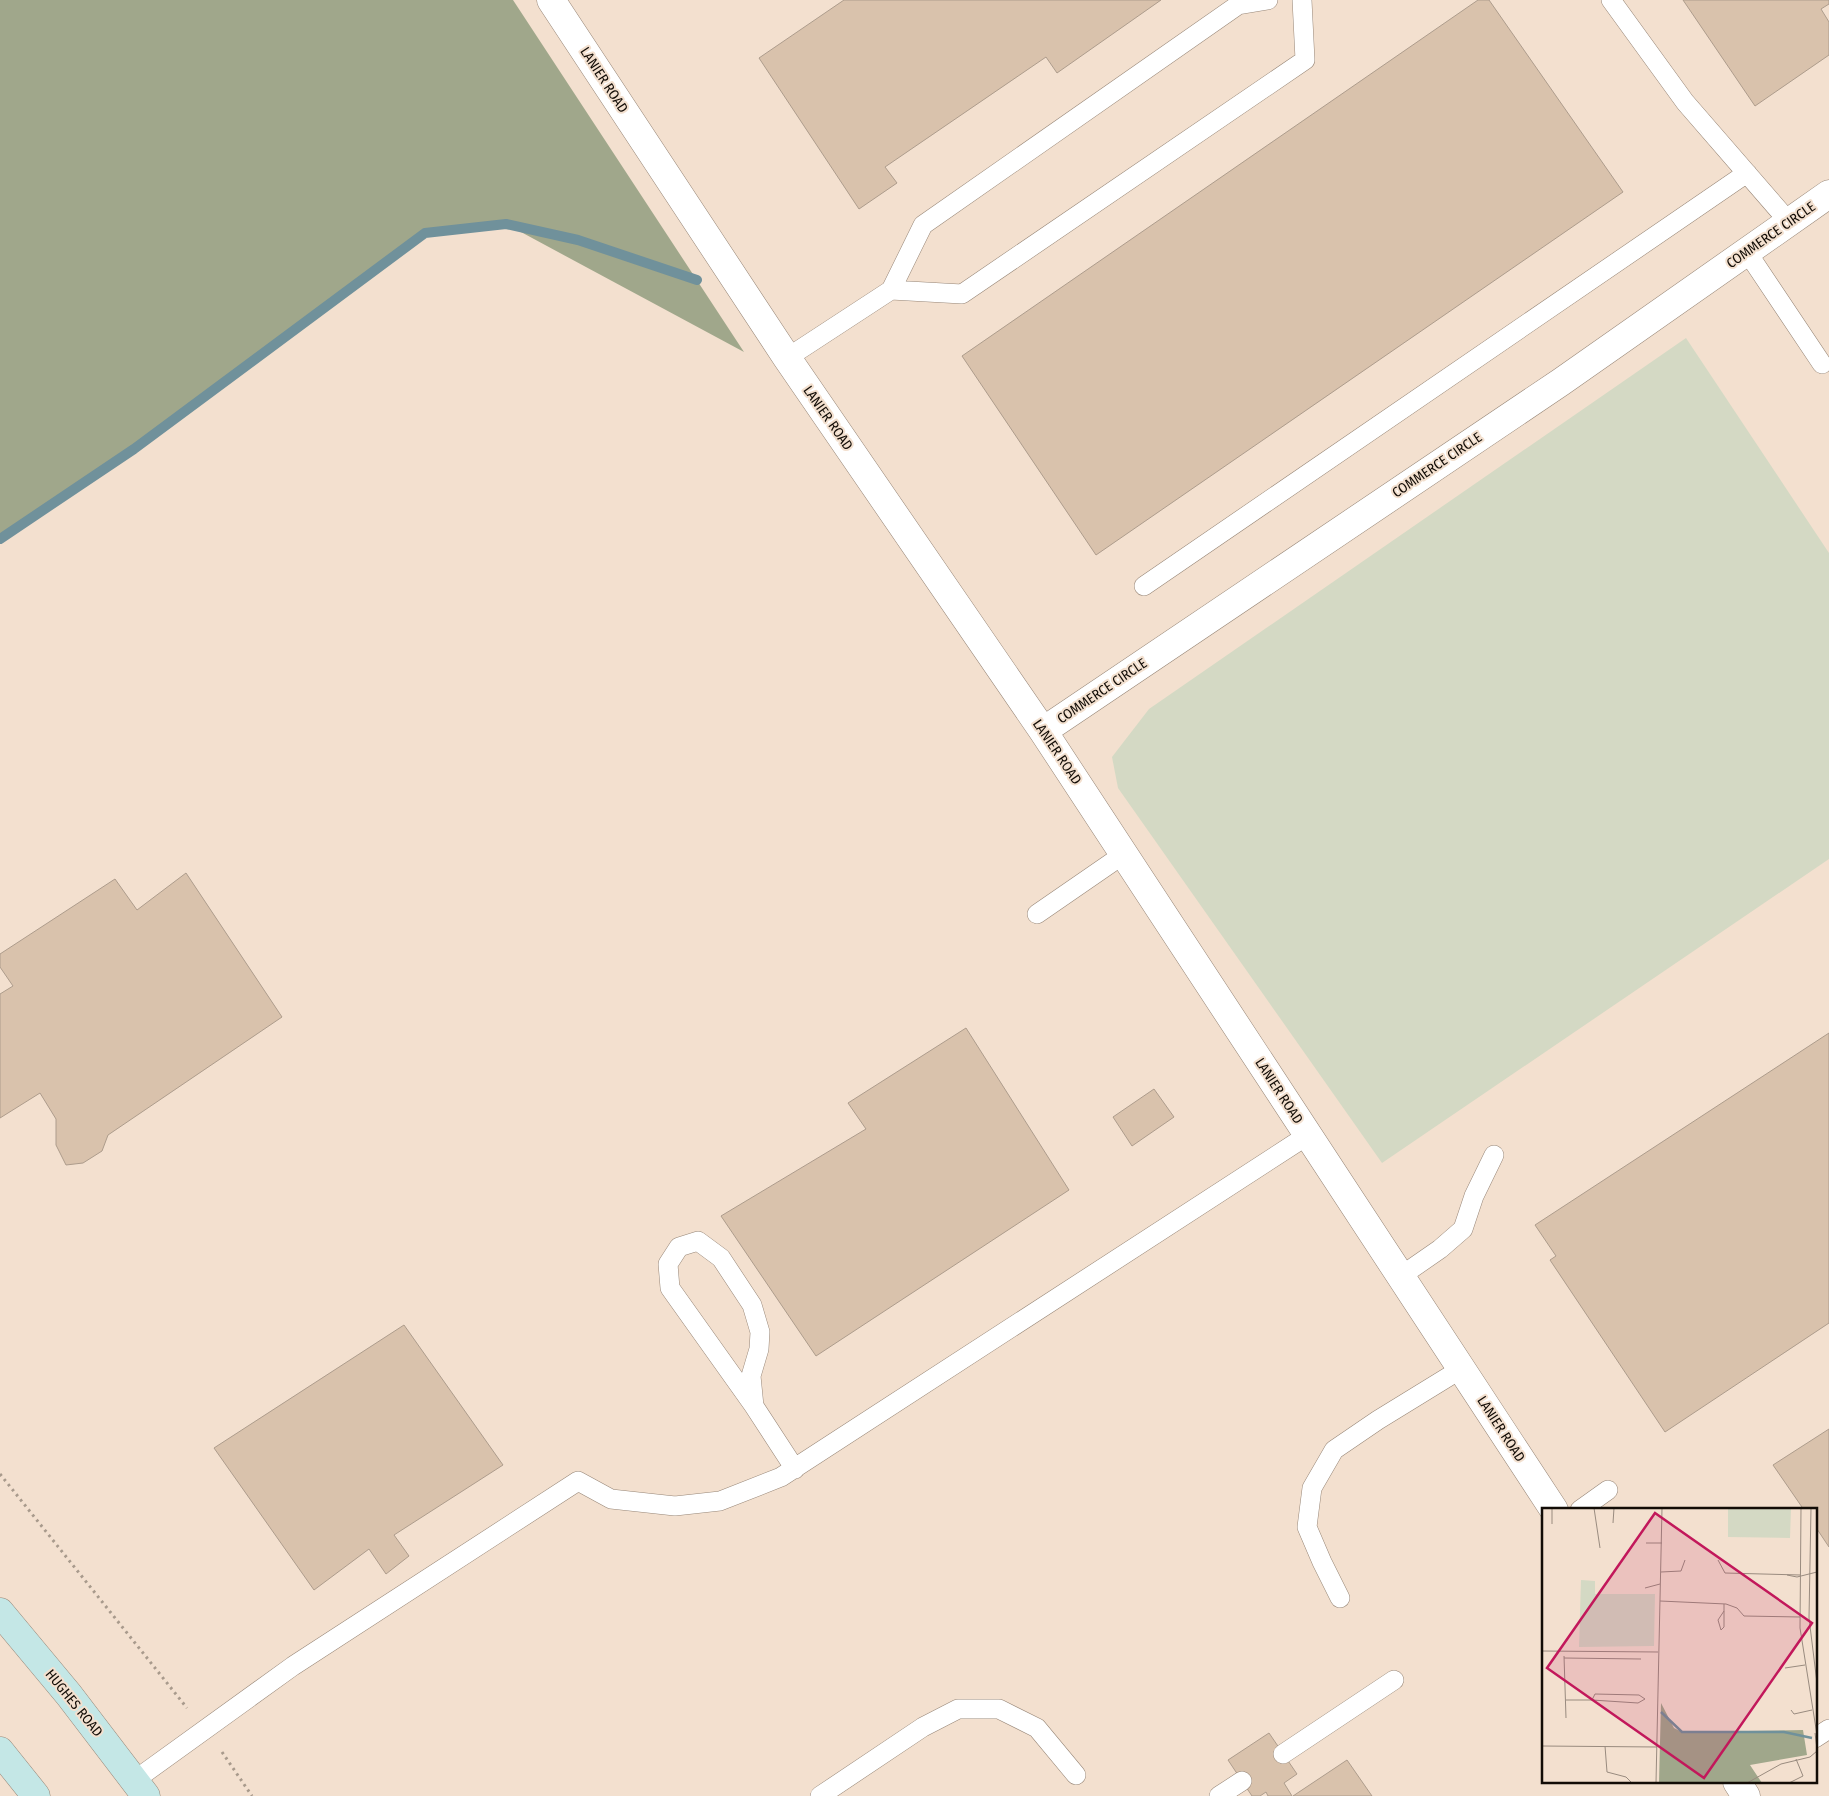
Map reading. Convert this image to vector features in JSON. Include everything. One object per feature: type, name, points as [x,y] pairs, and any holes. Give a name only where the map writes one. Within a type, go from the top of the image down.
[{"type":"main road","name":"HUGHES ROAD","points":[[0,1612],[69,1695],[140,1788]]},
{"type":"main road","points":[[0,1751],[36,1796]]},
{"type":"street","name":"LANIER ROAD","points":[[551,0],[787,358],[1043,731],[1553,1508]]},
{"type":"street","name":"COMMERCE CIRCLE","points":[[1043,731],[1561,382],[1829,194]]},
{"type":"lane","points":[[787,358],[891,290],[923,225],[1238,6],[1268,0]]},
{"type":"lane","points":[[891,290],[962,294],[1305,60],[1302,0]]},
{"type":"lane","points":[[1612,0],[1686,102],[1789,222]]},
{"type":"lane","points":[[1144,586],[1747,173]]},
{"type":"lane","points":[[1747,252],[1822,364]]},
{"type":"lane","points":[[1037,914],[1124,854]]},
{"type":"lane","points":[[140,1788],[205,1730],[293,1666],[578,1481],[611,1500],[675,1506],[720,1501],[781,1477],[1308,1135]]},
{"type":"lane","points":[[1401,1276],[1440,1249],[1463,1229],[1474,1196],[1494,1155]]},
{"type":"lane","points":[[754,1406],[751,1376],[759,1349],[760,1332],[752,1305],[720,1258],[698,1241],[679,1247],[668,1264],[670,1288],[754,1406],[794,1468]]},
{"type":"lane","points":[[1340,1598],[1307,1527],[1312,1488],[1334,1450],[1378,1420],[1461,1369]]},
{"type":"lane","points":[[1583,1508],[1608,1490]]},
{"type":"lane","points":[[1283,1754],[1394,1680]]},
{"type":"lane","points":[[820,1796],[923,1727],[958,1709],[999,1709],[1037,1728],[1076,1775]]},
{"type":"lane","points":[[1816,1737],[1829,1729]]},
{"type":"lane","points":[[1219,1796],[1242,1781]]},
{"type":"path","points":[[0,1474],[205,1730],[252,1796]]},
{"type":"green space","points":[[0,0],[513,0],[744,352],[506,224],[425,233],[0,544]]},
{"type":"green space","points":[[1686,338],[1829,553],[1829,859],[1382,1163],[1118,788],[1112,757],[1149,709]]},
{"type":"building","points":[[844,0],[1161,0],[1057,73],[1046,57],[885,167],[897,183],[859,209],[759,58]]},
{"type":"building","points":[[1478,0],[1489,0],[1623,192],[1096,555],[962,356]]},
{"type":"building","points":[[1683,0],[1829,0],[1829,4],[1821,9],[1829,22],[1829,55],[1755,106]]},
{"type":"building","points":[[186,873],[282,1017],[108,1135],[102,1151],[83,1163],[66,1165],[56,1145],[56,1119],[40,1093],[0,1118],[0,994],[13,986],[0,967],[0,954],[115,879],[137,910]]},
{"type":"building","points":[[966,1028],[1069,1190],[816,1356],[721,1216],[866,1129],[848,1103]]},
{"type":"building","points":[[1829,1033],[1829,1323],[1665,1432],[1550,1260],[1556,1256],[1535,1225]]},
{"type":"building","points":[[1154,1089],[1174,1117],[1132,1146],[1113,1117]]},
{"type":"building","points":[[404,1325],[503,1465],[394,1535],[409,1556],[386,1574],[369,1549],[314,1590],[214,1448]]},
{"type":"building","points":[[1829,1429],[1829,1547],[1816,1528],[1816,1508],[1803,1508],[1773,1465]]},
{"type":"building","points":[[1269,1733],[1297,1774],[1284,1783],[1292,1796],[1268,1796],[1266,1792],[1260,1796],[1252,1796],[1228,1760]]},
{"type":"building","points":[[1347,1760],[1372,1796],[1293,1796]]},
{"type":"waterway","points":[[0,539],[134,449],[425,233],[506,224],[578,240],[697,280]]}]
